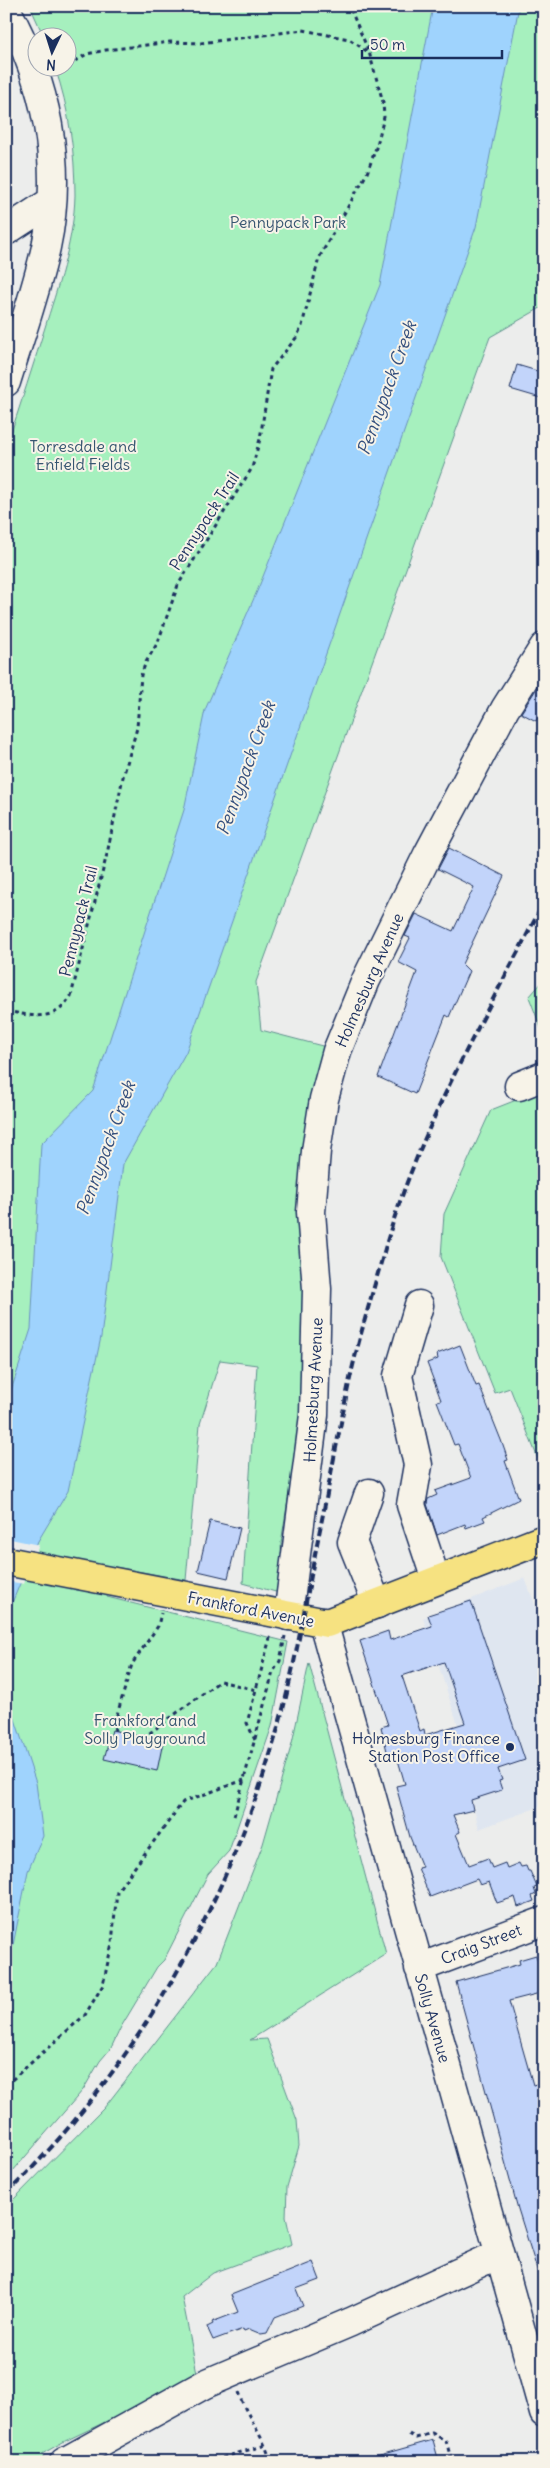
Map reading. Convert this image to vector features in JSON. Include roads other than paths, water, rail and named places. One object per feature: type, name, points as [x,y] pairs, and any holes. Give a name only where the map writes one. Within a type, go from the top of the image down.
[{"type":"main road","name":"Frankford Avenue","points":[[6,1561],[110,1582],[280,1624],[330,1622],[544,1539]]},
{"type":"street","points":[[6,9],[31,61],[46,108],[53,169],[52,200],[46,245],[13,340],[6,382]]},
{"type":"street","points":[[6,230],[52,200]]},
{"type":"street","name":"Holmesburg Avenue","points":[[280,1624],[314,1415],[317,1290],[311,1212],[316,1151],[324,1099],[337,1051],[366,980],[428,854],[506,709],[544,647]]},
{"type":"street","points":[[419,1305],[398,1376],[418,1465],[411,1505],[436,1580]]},
{"type":"street","points":[[369,1493],[352,1542],[377,1604]]},
{"type":"street","name":"Solly Avenue","points":[[323,1622],[499,2254],[533,2328],[544,2413]]},
{"type":"street","name":"Craig Street","points":[[419,1968],[544,1921]]},
{"type":"street","points":[[64,2462],[204,2384],[351,2322],[499,2254]]},
{"type":"water","name":"Pennypack Creek","points":[[433,6],[519,6],[476,227],[186,1052],[123,1164],[101,1337],[68,1491],[38,1541],[6,1617],[6,1406],[31,1329],[41,1144],[93,1091],[184,810],[205,710],[258,589],[380,285]]},
{"type":"water","points":[[6,1692],[36,1783],[43,1836],[28,1871],[13,1945],[6,1955]]},
{"type":"railway","points":[[6,2194],[52,2147],[94,2096],[133,2043],[168,1987],[200,1929],[228,1869],[252,1808],[280,1720],[298,1645],[353,1366],[386,1245],[417,1156],[436,1113],[478,1027],[544,902]]},
{"type":"place","name":"Holmesburg Finance Station Post Office","points":[[510,1747]]},
{"type":"park label","name":"Pennypack Park","points":[[288,222]]},
{"type":"park label","name":"Torresdale and Enfield Fields","points":[[83,455]]},
{"type":"park label","name":"Frankford and Solly Playground","points":[[145,1729]]}]
